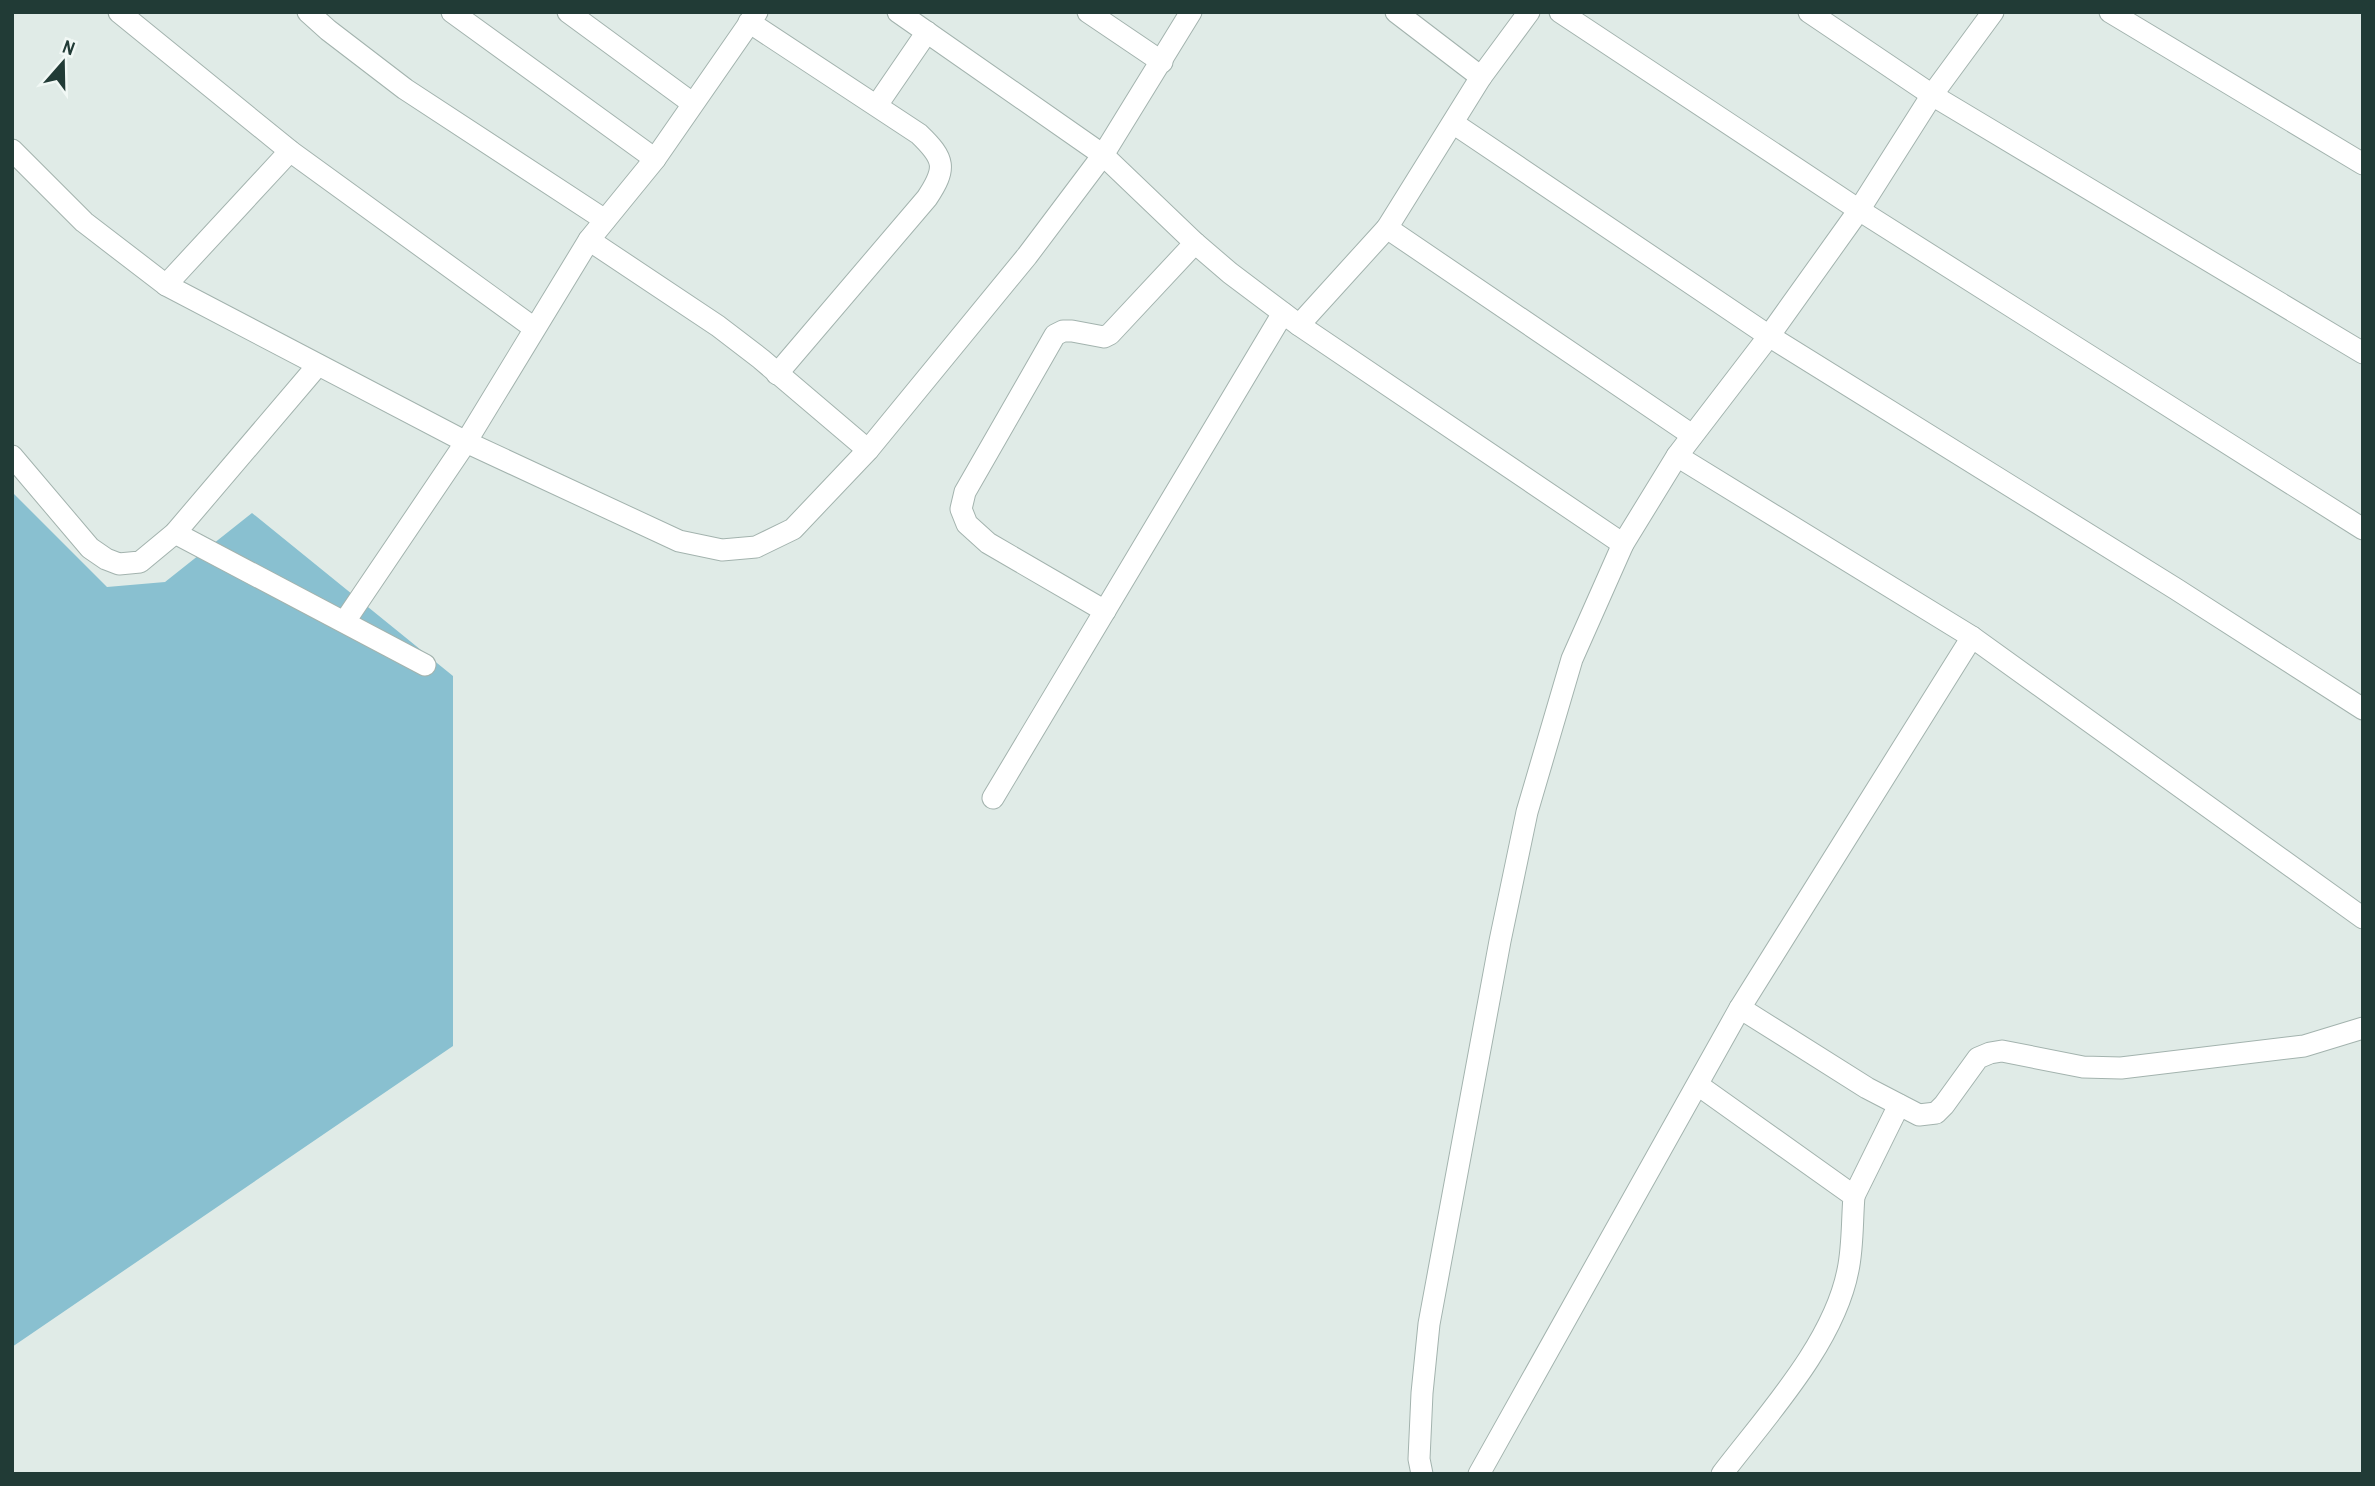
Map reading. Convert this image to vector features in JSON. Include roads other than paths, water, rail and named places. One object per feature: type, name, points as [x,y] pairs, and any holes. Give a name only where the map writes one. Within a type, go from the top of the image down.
[{"type":"street","points":[[118,12],[290,151],[534,328]]},
{"type":"street","points":[[308,12],[405,89],[605,220]]},
{"type":"street","points":[[452,12],[655,159]]},
{"type":"street","points":[[568,12],[692,103]]},
{"type":"street","points":[[898,12],[1103,155],[1195,243],[1291,319],[1623,544]]},
{"type":"street","points":[[1088,12],[1162,62]]},
{"type":"street","points":[[12,150],[84,222],[166,285],[466,442],[680,541],[722,550],[756,547],[793,529],[868,450],[1027,256],[1103,155],[1191,12]]},
{"type":"street","points":[[1396,12],[1481,77]]},
{"type":"street","points":[[993,799],[1105,611],[1291,319],[1387,228],[1481,77],[1529,12]]},
{"type":"street","points":[[1560,12],[1859,209],[2363,529]]},
{"type":"street","points":[[1809,12],[1932,95],[2363,354]]},
{"type":"street","points":[[1422,1474],[1419,1459],[1422,1394],[1429,1324],[1500,941],[1527,812],[1572,659],[1623,544],[1677,456],[1769,336],[1859,209],[1932,95],[1993,12]]},
{"type":"street","points":[[2110,12],[2363,164]]},
{"type":"street","points":[[345,621],[466,442],[589,240],[655,159],[753,17],[919,134],[937,151],[941,166],[938,182],[927,198],[777,373]]},
{"type":"street","points":[[877,105],[927,32]]},
{"type":"street","points":[[1453,123],[1769,336],[2176,589],[2363,709]]},
{"type":"street","points":[[166,285],[290,151]]},
{"type":"street","points":[[1387,228],[1692,435]]},
{"type":"street","points":[[589,240],[718,326],[868,450]]},
{"type":"street","points":[[1105,611],[988,543],[967,524],[961,509],[965,492],[1055,335],[1063,331],[1104,337],[1110,334],[1195,243]]},
{"type":"street","points":[[12,456],[90,548],[119,564],[140,562],[175,533],[318,365]]},
{"type":"street","points":[[1677,456],[1972,637],[2363,918]]},
{"type":"street","points":[[175,533],[425,665]]},
{"type":"street","points":[[1479,1474],[1740,1007],[1972,637]]},
{"type":"street","points":[[1740,1007],[1919,1115],[1936,1113],[1978,1058],[1990,1053],[2001,1051],[2083,1067],[2121,1068],[2304,1046],[2363,1028]]},
{"type":"street","points":[[1698,1085],[1854,1196]]},
{"type":"street","points":[[1722,1474],[1798,1374],[1827,1329],[1839,1303],[1849,1269],[1854,1196],[1899,1105]]},
{"type":"water","points":[[12,492],[107,587],[165,582],[252,513],[453,676],[453,1046],[12,1347]]}]
